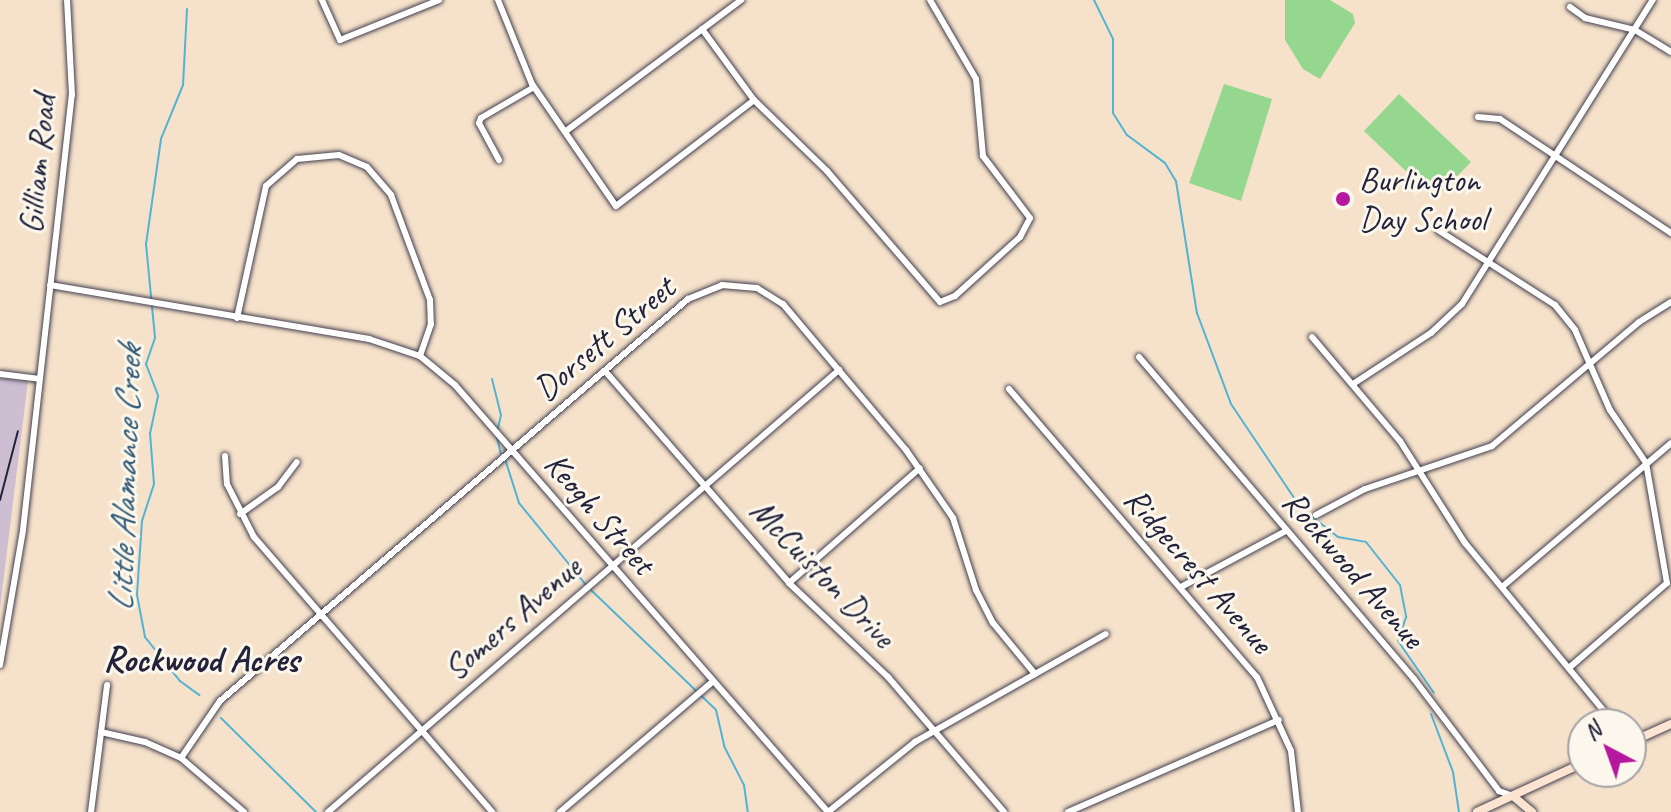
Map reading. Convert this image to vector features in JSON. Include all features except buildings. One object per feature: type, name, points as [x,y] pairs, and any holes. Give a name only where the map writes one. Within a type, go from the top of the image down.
[{"type":"street","name":"Gilliam Road","points":[[0,665],[15,595],[72,95],[67,0]]},
{"type":"street","points":[[322,0],[340,40],[439,0]]},
{"type":"street","points":[[498,0],[534,87],[616,206],[754,100]]},
{"type":"street","points":[[566,131],[741,0]]},
{"type":"street","points":[[702,29],[754,100],[827,171],[940,302],[955,296],[1030,223],[983,156],[976,79],[930,0]]},
{"type":"street","points":[[1353,384],[1444,323],[1489,262],[1653,0]]},
{"type":"street","points":[[1570,7],[1585,18],[1635,30],[1671,52]]},
{"type":"street","points":[[499,160],[479,123],[481,118],[534,87]]},
{"type":"street","points":[[1478,117],[1500,119],[1671,233]]},
{"type":"street","points":[[237,318],[266,186],[297,159],[339,155],[367,167],[391,195],[430,300],[431,324],[420,356]]},
{"type":"street","points":[[1438,230],[1555,305],[1575,330],[1610,410],[1646,463],[1667,583],[1569,668]]},
{"type":"street","name":"Dorsett Street","points":[[181,758],[220,701],[688,299],[709,288],[735,284],[776,299],[920,468],[953,518],[976,590],[993,623],[1035,674]]},
{"type":"street","name":"Keogh Street","points":[[50,285],[369,339],[420,356],[455,385],[828,812]]},
{"type":"street","points":[[1316,515],[1365,489],[1492,446],[1671,302]]},
{"type":"street","points":[[1312,337],[1353,384],[1418,471],[1448,520],[1602,708]]},
{"type":"street","name":"Rockwood Avenue","points":[[1139,357],[1414,679],[1499,791],[1513,796],[1532,812]]},
{"type":"street","name":"Somers Avenue","points":[[328,812],[839,370]]},
{"type":"street","name":"McCuiston Drive","points":[[605,371],[789,583],[870,658],[1004,812]]},
{"type":"street","points":[[0,374],[38,379]]},
{"type":"street","name":"Ridgecrest Avenue","points":[[1009,389],[1257,677],[1279,720],[1295,766],[1298,812]]},
{"type":"street","points":[[1502,587],[1671,443]]},
{"type":"street","points":[[225,456],[227,484],[240,514],[321,616],[492,812]]},
{"type":"street","points":[[240,514],[278,487],[297,462]]},
{"type":"street","points":[[789,583],[920,468]]},
{"type":"street","points":[[1181,587],[1286,531]]},
{"type":"street","points":[[828,812],[894,756],[1106,634]]},
{"type":"street","points":[[560,812],[712,682]]},
{"type":"street","points":[[91,812],[107,685]]},
{"type":"street","points":[[1068,812],[1279,720]]},
{"type":"street","points":[[1647,735],[1671,724]]},
{"type":"street","points":[[101,732],[145,742],[181,758],[244,812]]},
{"type":"street","points":[[1477,812],[1567,771]]},
{"type":"shaded area","points":[[0,378],[28,381],[0,608]]},
{"type":"green space","points":[[1285,0],[1330,0],[1353,14],[1355,23],[1320,79],[1303,69],[1285,40]]},
{"type":"green space","points":[[1224,84],[1272,99],[1241,201],[1189,183]]},
{"type":"green space","points":[[1399,94],[1471,162],[1435,199],[1364,131]]},
{"type":"waterway","points":[[1094,0],[1113,39],[1113,113],[1127,135],[1165,163],[1176,181],[1197,313],[1231,404],[1301,508],[1338,537],[1366,542],[1400,585],[1406,617],[1398,641],[1434,693]]},
{"type":"waterway","name":"Little Alamance Creek","points":[[187,9],[183,85],[161,139],[146,244],[155,338],[146,364],[158,396],[150,433],[154,484],[142,521],[137,595],[145,637],[180,681],[199,695]]},
{"type":"waterway","points":[[492,379],[501,415],[497,432]]},
{"type":"waterway","points":[[497,438],[501,454]]},
{"type":"waterway","points":[[505,459],[519,503],[586,585]]},
{"type":"waterway","points":[[591,590],[716,710],[724,746],[744,785],[748,812]]},
{"type":"waterway","points":[[1431,714],[1453,772],[1459,812]]},
{"type":"waterway","name":"Little Alamance Creek","points":[[221,718],[316,812]]},
{"type":"railway","points":[[0,500],[18,431]]},
{"type":"place","name":"Burlington Day School","points":[[1343,199]]},
{"type":"district","name":"Rockwood Acres","points":[[201,660]]}]
